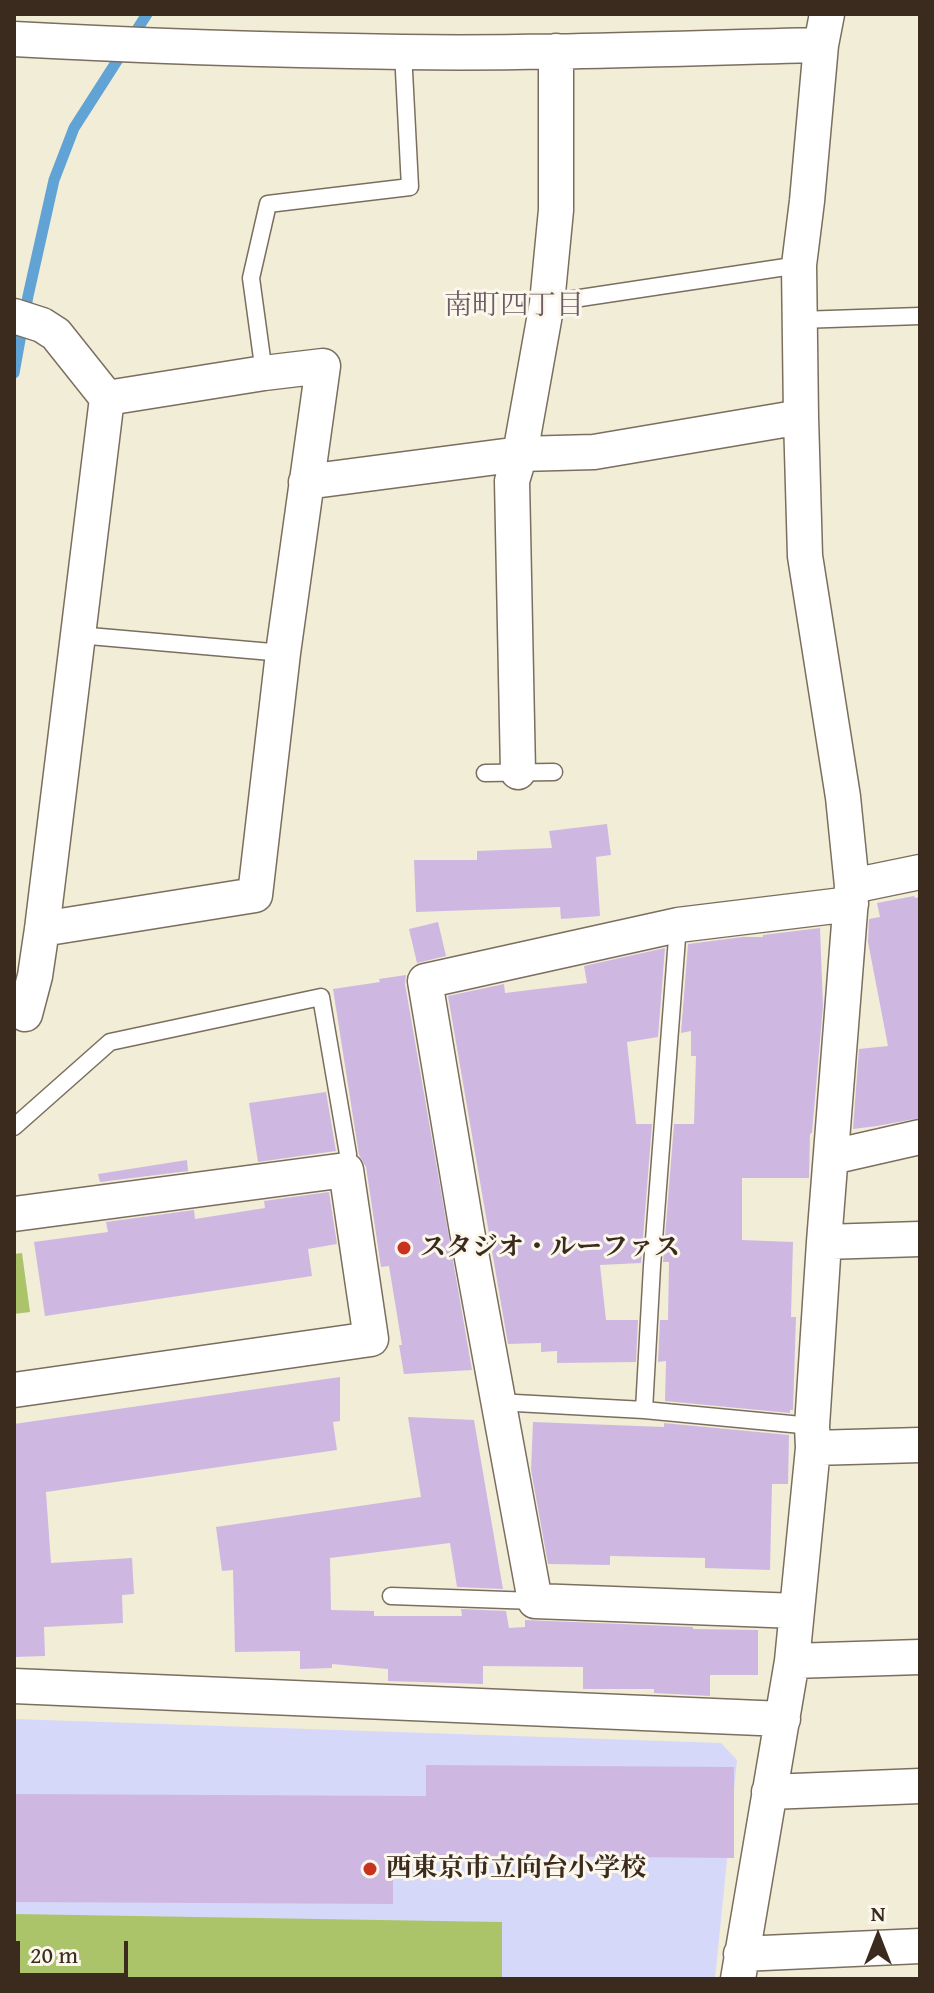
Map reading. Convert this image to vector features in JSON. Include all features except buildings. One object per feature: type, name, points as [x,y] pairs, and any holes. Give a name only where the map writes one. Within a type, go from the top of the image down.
[{"type":"street","points":[[14,39],[403,52],[556,51],[824,29],[799,265],[805,556],[843,797],[851,895],[824,1242],[813,1437],[792,1661],[739,1966],[920,1946]]},
{"type":"street","points":[[502,773],[512,481],[520,454],[547,303],[556,210],[556,51]]},
{"type":"street","points":[[25,1014],[42,929],[107,398],[56,334],[28,320]]},
{"type":"street","points":[[42,929],[255,895],[283,653],[323,366],[107,398]]},
{"type":"street","points":[[306,482],[520,454],[594,452],[801,417]]},
{"type":"street","points":[[797,1611],[535,1601],[497,1402],[425,981],[678,925],[851,895],[920,872]]},
{"type":"street","points":[[832,1157],[920,1137]]},
{"type":"street","points":[[14,1214],[346,1170],[371,1339],[14,1390]]},
{"type":"street","points":[[824,1242],[920,1239]]},
{"type":"street","points":[[813,1437],[920,1445]]},
{"type":"street","points":[[792,1661],[920,1657]]},
{"type":"street","points":[[14,1686],[783,1719]]},
{"type":"street","points":[[769,1792],[920,1786]]},
{"type":"lane","points":[[264,373],[251,278],[268,204],[410,187],[403,52]]},
{"type":"lane","points":[[547,303],[799,265]]},
{"type":"lane","points":[[799,320],[920,316]]},
{"type":"lane","points":[[78,635],[283,653]]},
{"type":"lane","points":[[502,773],[554,772]]},
{"type":"lane","points":[[644,1410],[678,925]]},
{"type":"lane","points":[[14,1127],[110,1042],[321,997],[348,1154],[346,1170]]},
{"type":"lane","points":[[497,1402],[644,1410],[813,1437]]},
{"type":"lane","points":[[391,1596],[535,1601]]},
{"type":"shaded area","name":"西東京市立向台小学校","points":[[14,1719],[721,1743],[737,1760],[715,1979],[14,1979]]},
{"type":"green space","points":[[22,1253],[30,1312],[14,1314],[14,1254]]},
{"type":"green space","points":[[14,1914],[502,1922],[502,1979],[14,1979]]},
{"type":"waterway","points":[[14,373],[54,180],[74,128],[147,14]]},
{"type":"place","name":"スタジオ・ルーファス","points":[[404,1248]]},
{"type":"place","name":"西東京市立向台小学校","points":[[370,1869]]},
{"type":"district","name":"南町四丁目","points":[[514,307]]}]
